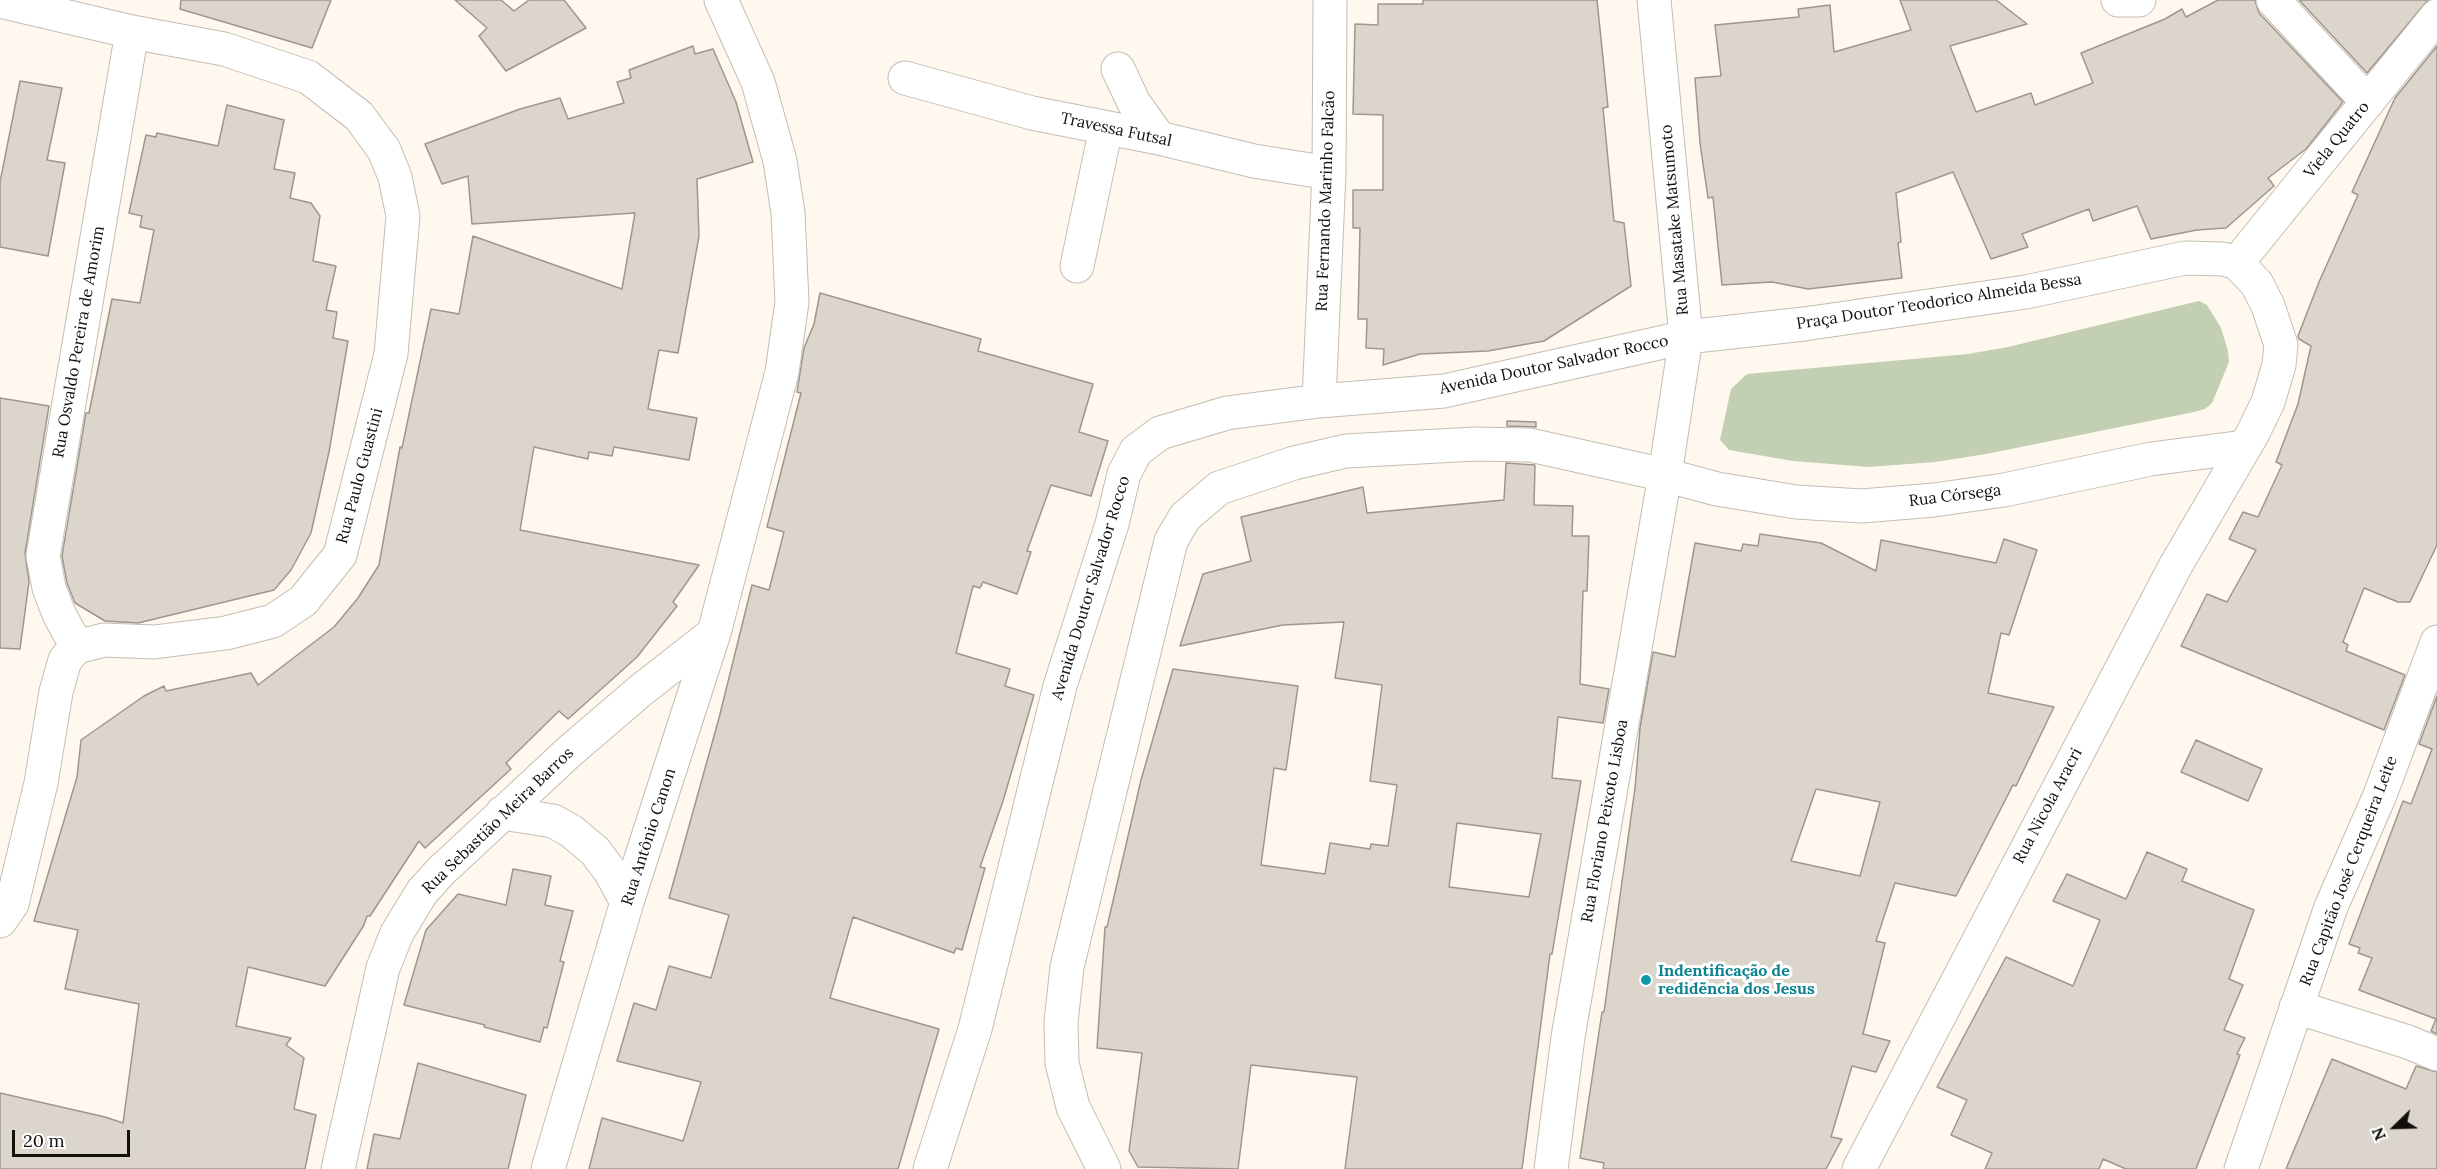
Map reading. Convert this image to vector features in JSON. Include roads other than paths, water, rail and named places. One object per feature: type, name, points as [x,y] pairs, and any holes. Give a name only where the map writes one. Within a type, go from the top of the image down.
[{"type":"street","name":"Rua Antônio Canon","points":[[548,1169],[627,902],[714,633],[782,372],[792,302],[788,213],[780,161],[758,82],[721,0]]},
{"type":"street","name":"Rua Fernando Marinho Falcão","points":[[1319,401],[1329,173],[1330,0]]},
{"type":"street","name":"Rua Masatake Matsumoto","points":[[1654,0],[1686,337],[1665,475]]},
{"type":"street","points":[[2118,0],[2139,0]]},
{"type":"street","points":[[2273,0],[2367,102]]},
{"type":"street","points":[[0,1],[54,7],[132,32]]},
{"type":"street","name":"Viela Quatro","points":[[2237,263],[2437,16]]},
{"type":"street","name":"Rua Paulo Guastini","points":[[77,647],[104,640],[154,642],[226,633],[273,621],[303,601],[340,555],[391,354],[403,216],[394,177],[384,150],[359,116],[308,77],[224,49],[132,32]]},
{"type":"street","name":"Rua Osvaldo Pereira de Amorim","points":[[77,647],[59,614],[49,588],[43,556],[132,32]]},
{"type":"street","points":[[1118,69],[1134,104],[1159,138]]},
{"type":"street","name":"Travessa Futsal","points":[[905,78],[1010,107],[1159,138],[1254,161],[1329,173]]},
{"type":"street","points":[[1077,266],[1106,128]]},
{"type":"street","name":"Praça Doutor Teodorico Almeida Bessa","points":[[1686,337],[1804,324],[2026,292],[2185,258],[2223,259],[2237,263]]},
{"type":"street","points":[[2237,263],[2257,284],[2268,306],[2281,345],[2279,365],[2268,402],[2244,447]]},
{"type":"street","name":"Avenida Doutor Salvador Rocco","points":[[930,1169],[975,1029],[1060,686],[1112,524],[1124,474],[1136,451],[1160,433],[1227,413],[1319,401],[1444,391],[1686,337]]},
{"type":"street","points":[[1104,1169],[1072,1107],[1062,1063],[1061,1022],[1067,967],[1171,541],[1185,517],[1219,488],[1294,463],[1346,451],[1475,444],[1530,445],[1665,475]]},
{"type":"street","name":"Rua Córsega","points":[[1665,475],[1728,491],[1796,502],[1862,506],[1934,500],[2004,490],[2151,459],[2244,447]]},
{"type":"street","name":"Rua Nicola Aracri","points":[[1859,1169],[2170,575],[2244,447]]},
{"type":"street","name":"Rua Floriano Peixoto Lisboa","points":[[1551,1169],[1568,1037],[1665,475]]},
{"type":"street","name":"Rua Sebastião Meira Barros","points":[[338,1169],[383,968],[397,933],[422,892],[502,813],[588,736],[714,633]]},
{"type":"street","name":"Rua Capitão José Cerqueira Leite","points":[[2241,1169],[2331,907],[2380,795],[2437,642]]},
{"type":"street","points":[[0,921],[12,903],[40,783],[56,692],[65,660],[77,647]]},
{"type":"street","points":[[502,813],[553,821],[571,831],[595,851],[610,871],[627,902]]},
{"type":"street","points":[[2296,1007],[2408,1042],[2437,1054]]},
{"type":"place","name":"Indentificação de redidẽncia dos Jesus","points":[[1646,980]]}]
